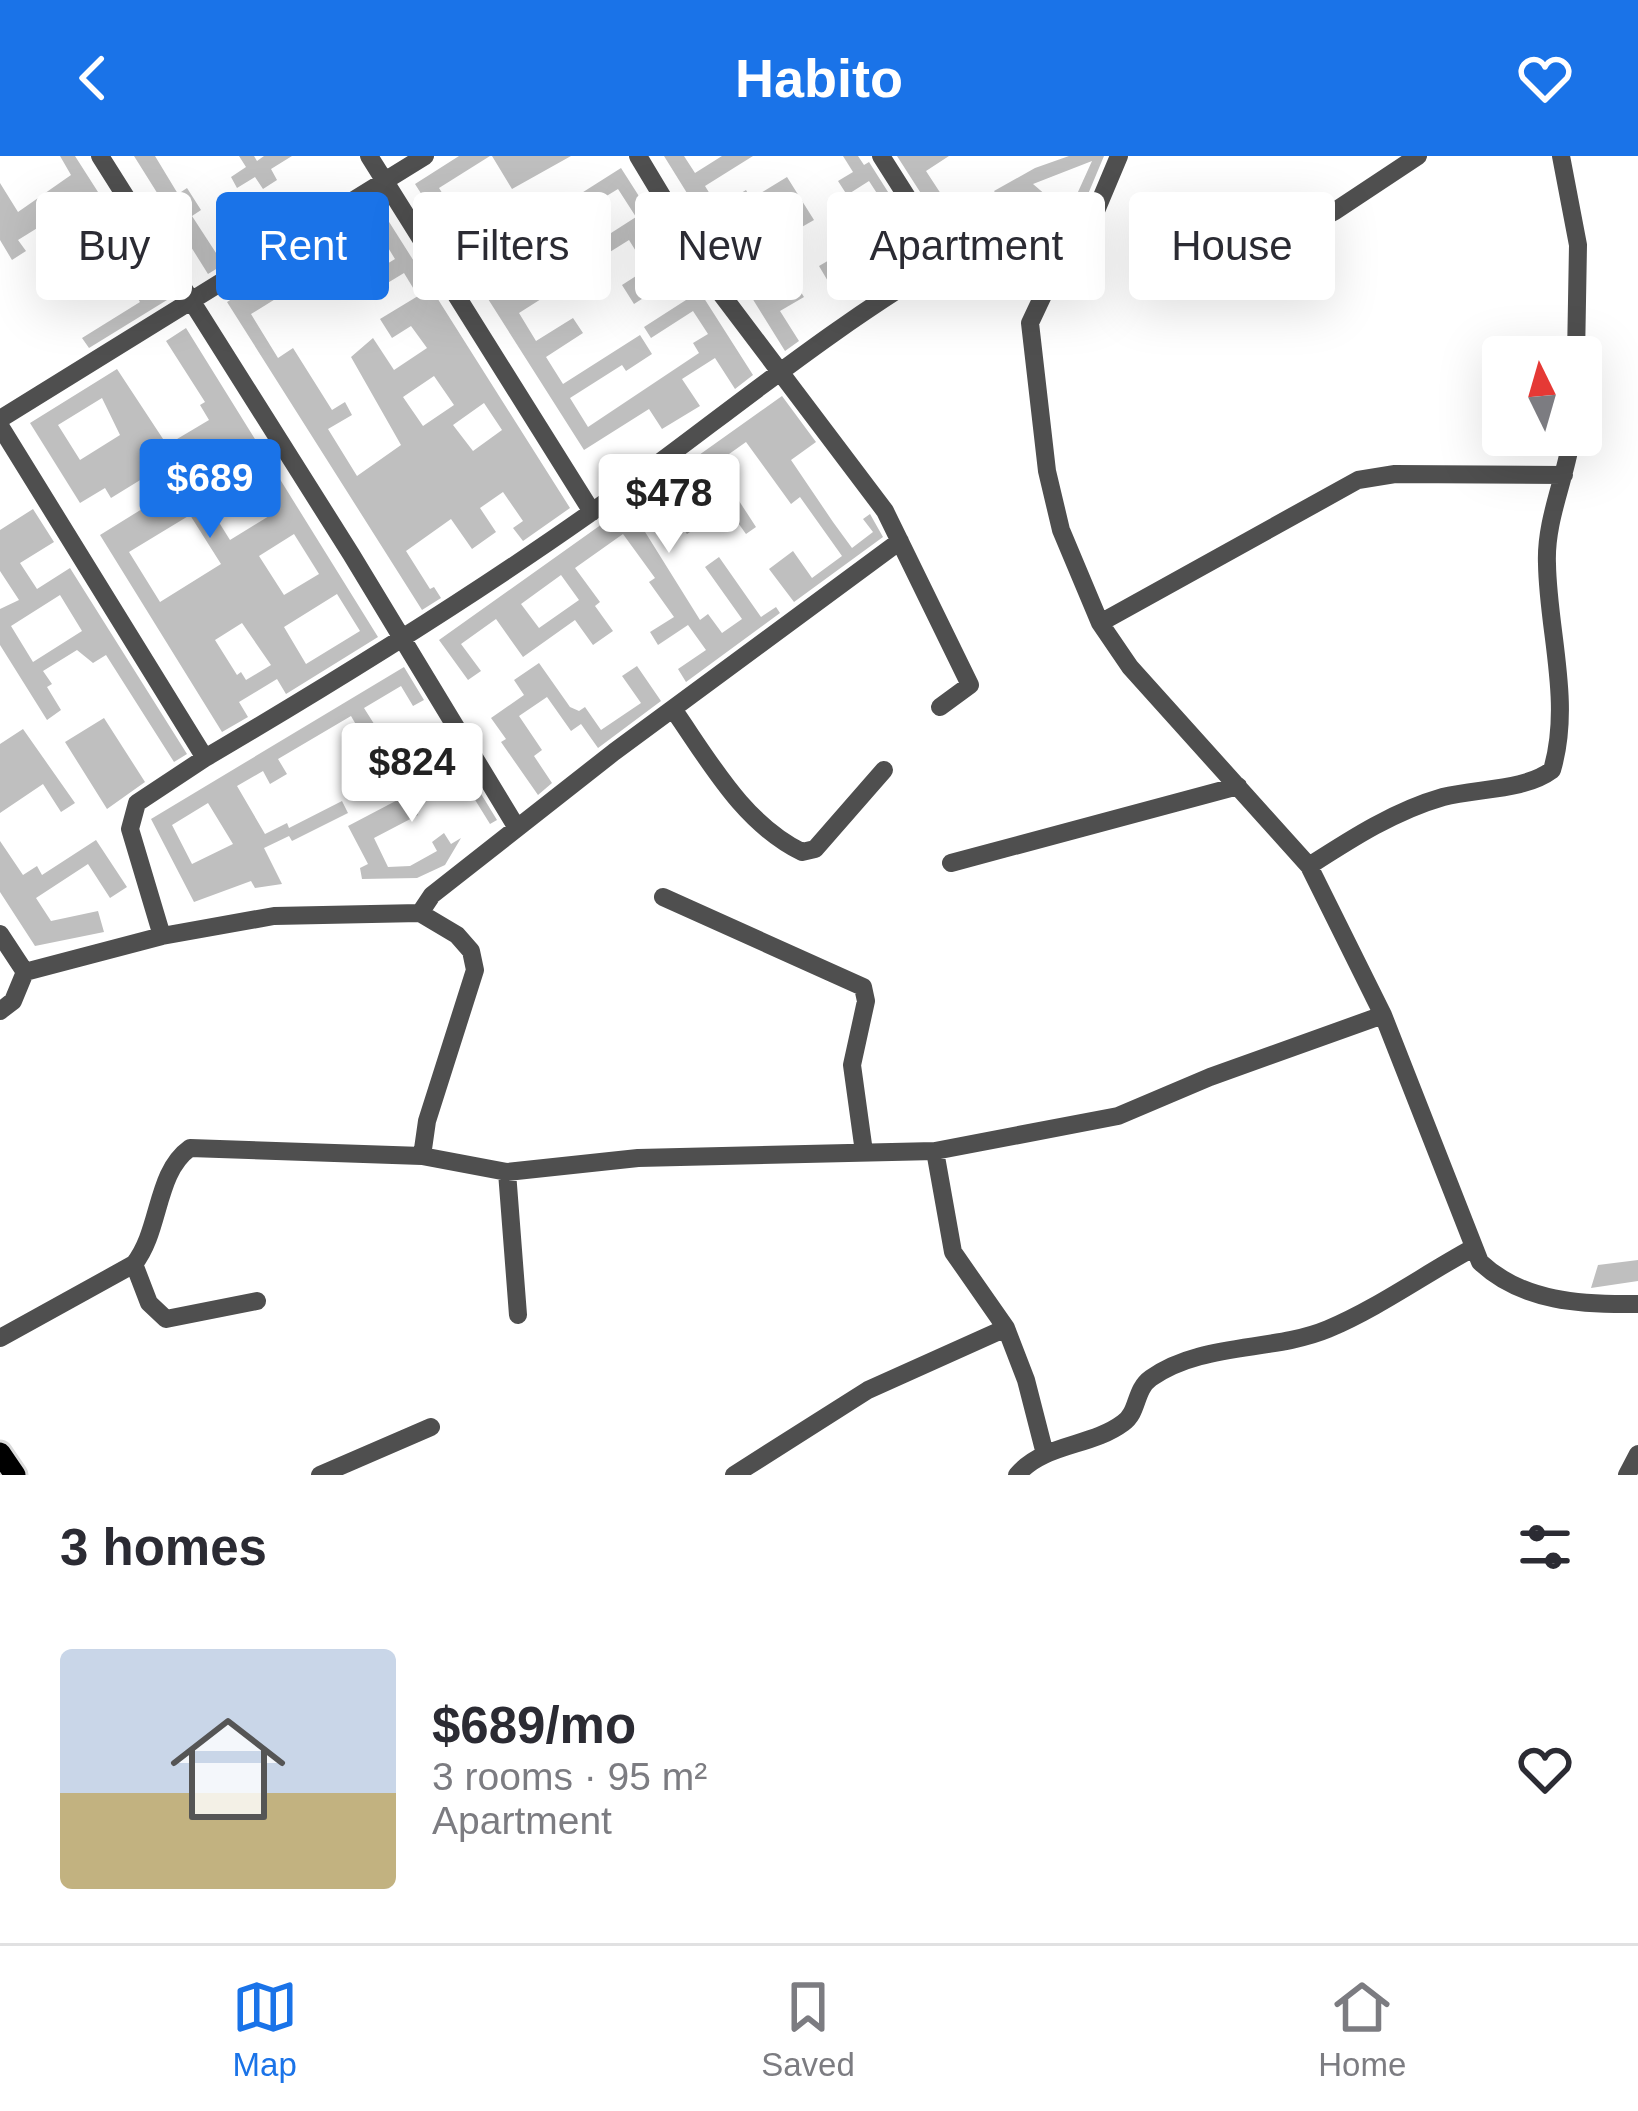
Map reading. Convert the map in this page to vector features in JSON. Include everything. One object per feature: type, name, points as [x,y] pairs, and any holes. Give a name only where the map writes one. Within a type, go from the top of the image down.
[{"type":"main road","points":[[0,1453],[15,1475]]},
{"type":"street","points":[[100,156],[517,829]]},
{"type":"street","points":[[369,156],[592,512]]},
{"type":"street","points":[[206,758],[0,423],[425,156]]},
{"type":"street","points":[[638,156],[719,291],[884,511],[970,685],[940,707]]},
{"type":"street","points":[[881,156],[904,192]]},
{"type":"street","points":[[1104,192],[1119,156]]},
{"type":"street","points":[[1335,212],[1418,156]]},
{"type":"street","points":[[1561,156],[1578,245],[1576,336]]},
{"type":"street","points":[[162,936],[130,829],[131,815],[148,795],[402,642],[887,300]]},
{"type":"street","points":[[1041,300],[1030,323],[1029,344],[1047,471],[1061,530],[1100,623],[1130,667],[1309,866],[1383,1015],[1480,1262],[1500,1278],[1545,1298],[1637,1307]]},
{"type":"street","points":[[1309,866],[1364,830],[1413,808],[1444,797],[1534,780],[1552,770],[1559,674],[1546,562],[1548,532],[1568,456]]},
{"type":"street","points":[[1100,623],[1358,479],[1395,474],[1564,475]]},
{"type":"street","points":[[421,913],[433,895],[517,829],[900,541]]},
{"type":"street","points":[[674,709],[746,810],[765,830],[802,853],[815,849],[884,770]]},
{"type":"street","points":[[951,863],[1238,787]]},
{"type":"street","points":[[663,897],[863,987],[866,1001],[852,1065],[864,1152]]},
{"type":"street","points":[[25,972],[162,936],[274,916],[421,913],[457,935],[471,951],[475,970],[427,1121],[422,1156]]},
{"type":"street","points":[[0,934],[25,972]]},
{"type":"street","points":[[0,1011],[13,1001],[25,972]]},
{"type":"street","points":[[0,1339],[134,1264],[148,1245],[173,1162],[190,1148],[422,1156],[507,1172],[638,1158],[935,1151],[1118,1116],[1210,1077],[1383,1015]]},
{"type":"street","points":[[935,1151],[953,1252],[1006,1328],[1026,1380],[1045,1454]]},
{"type":"street","points":[[507,1172],[518,1315]]},
{"type":"street","points":[[1017,1475],[1045,1454],[1121,1425],[1133,1411],[1140,1388],[1163,1371],[1212,1354],[1327,1329],[1473,1248]]},
{"type":"street","points":[[134,1264],[149,1303],[166,1318],[257,1301]]},
{"type":"street","points":[[734,1475],[868,1390],[1006,1328]]},
{"type":"street","points":[[320,1475],[431,1427]]},
{"type":"street","points":[[1627,1475],[1638,1454]]},
{"type":"building","points":[[60,156],[75,156],[98,192],[47,192],[71,175]]},
{"type":"building","points":[[134,156],[155,156],[177,192],[157,192]]},
{"type":"building","points":[[239,156],[254,156],[257,161],[264,156],[292,156],[271,169],[277,180],[263,189],[255,177],[237,188],[231,177],[246,167]]},
{"type":"building","points":[[459,156],[490,156],[439,188],[442,192],[420,192],[415,184]]},
{"type":"building","points":[[492,156],[571,156],[512,189]]},
{"type":"building","points":[[664,156],[684,156],[695,173],[722,156],[753,156],[705,186],[709,192],[686,192]]},
{"type":"building","points":[[843,156],[858,156],[864,165],[869,162],[888,192],[876,192],[869,181],[845,192],[838,181],[853,172]]},
{"type":"building","points":[[897,156],[949,156],[926,171],[940,192],[920,192]]},
{"type":"building","points":[[1069,156],[1104,156],[1089,192],[1078,192],[1092,161],[1033,184],[1042,192],[994,191]]},
{"type":"building","points":[[621,168],[636,192],[635,215],[618,189],[611,193],[583,192]]},
{"type":"building","points":[[787,177],[796,192],[762,192]]},
{"type":"building","points":[[0,183],[18,212],[36,199],[36,229],[18,240],[26,251],[12,260],[0,240]]},
{"type":"building","points":[[192,196],[201,210],[192,216]]},
{"type":"building","points":[[803,202],[814,220],[803,226]]},
{"type":"building","points":[[192,216],[216,253],[216,269],[208,274],[192,248]]},
{"type":"building","points":[[635,218],[635,250],[629,240],[611,251],[611,233]]},
{"type":"building","points":[[389,222],[413,260],[413,288],[404,273],[389,282],[389,263],[395,259],[389,249]]},
{"type":"building","points":[[635,277],[635,300],[640,300],[634,304],[622,285]]},
{"type":"building","points":[[413,299],[438,300],[570,508],[523,541],[513,528],[523,521],[503,492],[480,508],[496,532],[472,549],[451,519],[406,551],[441,598],[422,610],[227,302],[230,300],[274,300],[251,314],[278,358],[293,348],[332,410],[345,402],[352,415],[328,429],[357,476],[401,445],[351,357],[373,338],[394,370],[427,348],[411,326],[392,338],[380,319]],"holes":[[[434,376],[454,405],[423,426],[403,397]],[[484,403],[502,430],[473,451],[453,425]]]},
{"type":"building","points":[[167,300],[89,348],[82,338],[140,302]]},
{"type":"building","points":[[489,300],[540,300],[519,313],[536,341],[573,318],[583,333],[546,357],[563,384],[640,335],[652,354],[626,371],[622,365],[570,398],[588,427],[699,353],[693,343],[708,334],[693,311],[651,338],[644,327],[686,300],[705,300],[753,375],[735,389],[715,358],[682,379],[700,406],[662,429],[649,409],[584,450]]},
{"type":"building","points":[[753,300],[799,300],[780,311],[799,341],[785,351]]},
{"type":"building","points":[[186,328],[378,637],[286,694],[277,679],[239,702],[248,717],[222,732],[100,535],[176,488],[163,466],[111,498],[105,488],[80,503],[30,423],[117,369],[167,445],[209,420],[200,405],[205,402],[166,341]],"holes":[[[102,398],[120,435],[80,460],[58,425]],[[258,478],[273,502],[269,505],[274,513],[230,540],[210,508]],[[190,515],[221,564],[160,602],[129,552]],[[294,534],[319,574],[284,595],[259,556]],[[337,594],[360,631],[306,664],[284,627]],[[242,623],[271,665],[246,680],[241,672],[237,675],[215,640]]]},
{"type":"building","points":[[782,396],[816,442],[791,460],[833,522],[852,548],[873,532],[863,519],[870,514],[883,537],[794,602],[769,569],[793,551],[812,578],[842,556],[800,497],[791,504],[746,442],[715,464],[756,527],[746,534],[703,474],[675,493],[699,526],[687,534],[663,501],[637,519],[700,620],[708,614],[722,633],[742,619],[705,567],[719,557],[761,617],[776,607],[780,613],[686,682],[678,669],[706,650],[688,625],[658,645],[650,632],[674,617],[649,582],[655,578],[623,534],[575,568],[600,602],[595,606],[613,631],[593,645],[575,620],[523,657],[496,619],[461,644],[481,671],[468,680],[439,640]],"holes":[[[561,575],[579,600],[539,628],[521,604]]]},
{"type":"building","points":[[33,509],[54,542],[20,563],[37,589],[70,568],[187,754],[174,762],[106,655],[93,663],[77,650],[43,671],[61,710],[47,720],[0,645],[0,609],[19,600],[0,571],[0,530]],"holes":[[[60,595],[82,631],[33,662],[11,626]]]},
{"type":"building","points":[[539,663],[570,707],[579,711],[585,707],[601,730],[641,703],[622,676],[637,666],[661,701],[598,748],[581,724],[571,731],[547,697],[519,716],[542,750],[534,756],[552,783],[538,795],[501,742],[506,739],[491,718],[524,695],[514,680]]},
{"type":"building","points":[[404,667],[424,700],[413,706],[401,686],[364,708],[376,727],[362,735],[351,716],[278,759],[287,774],[270,784],[263,771],[237,786],[265,834],[287,823],[289,828],[342,801],[348,813],[292,841],[289,836],[264,848],[282,884],[255,888],[251,881],[194,902],[151,819]],"holes":[[[208,803],[233,844],[192,864],[172,825]]]},
{"type":"building","points":[[104,718],[145,782],[107,809],[65,742]]},
{"type":"building","points":[[23,729],[75,803],[61,812],[43,784],[0,813],[0,744]]},
{"type":"building","points":[[444,765],[450,774],[464,766],[497,820],[490,824],[464,782],[414,807],[418,815],[374,838],[388,867],[410,866],[437,851],[432,842],[444,833],[451,844],[461,838],[445,865],[417,878],[362,879],[360,868],[368,864],[348,826],[407,795],[404,790]]},
{"type":"building","points":[[96,840],[127,887],[110,898],[88,864],[36,898],[51,921],[98,911],[104,932],[35,946],[0,892],[0,841],[23,875],[37,866],[42,875]]},
{"type":"building","points":[[1638,1260],[1638,1281],[1591,1288],[1598,1265]]}]
